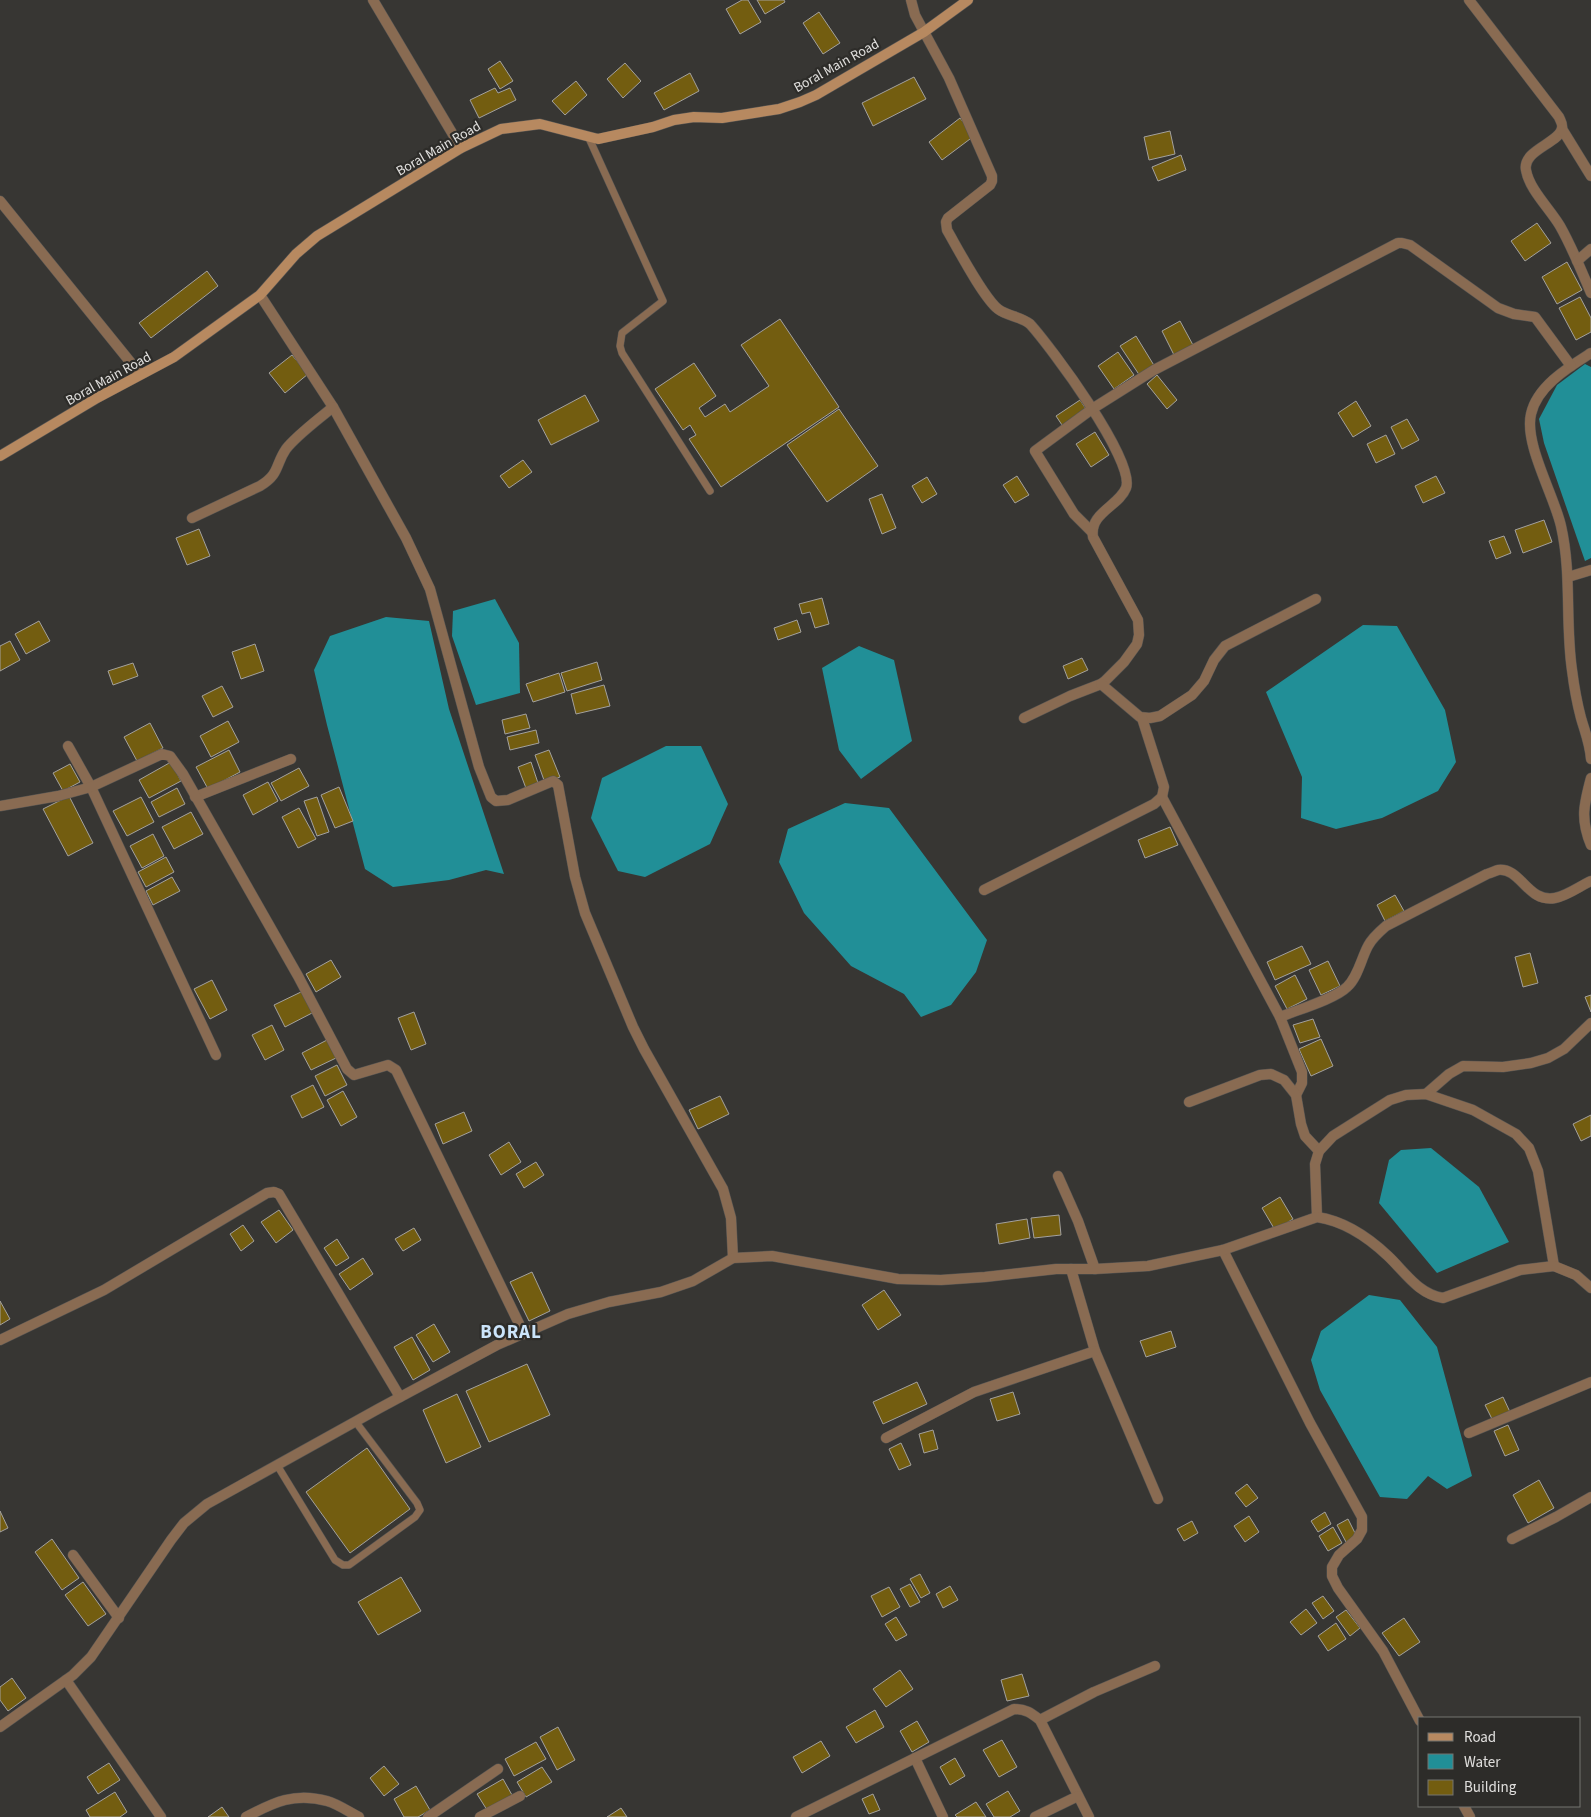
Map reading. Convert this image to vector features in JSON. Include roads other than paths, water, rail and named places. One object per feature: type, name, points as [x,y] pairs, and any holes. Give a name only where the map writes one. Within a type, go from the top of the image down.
[{"type":"main road","name":"Boral Main Road","points":[[0,456],[140,374],[174,357],[260,295],[296,254],[317,236],[461,148],[501,129],[529,124],[553,126],[598,139],[613,137],[674,120],[694,117],[722,118],[779,109],[816,95],[924,32],[968,0]]},
{"type":"street","points":[[373,0],[461,148]]},
{"type":"street","points":[[911,0],[914,15],[949,78],[992,176],[990,185],[948,218],[946,222],[947,230],[988,299],[999,310],[1026,321],[1036,331],[1078,387],[1120,457],[1127,483],[1123,494],[1095,521],[1092,532]]},
{"type":"street","points":[[1470,0],[1558,117],[1562,129],[1591,176]]},
{"type":"street","points":[[1562,129],[1529,159],[1526,172],[1560,225],[1591,293]]},
{"type":"street","points":[[0,201],[140,374]]},
{"type":"street","points":[[1024,718],[1070,696],[1101,684],[1124,662],[1137,644],[1138,620],[1092,532],[1074,514],[1035,451],[1092,409],[1154,370],[1402,242],[1410,245],[1498,308],[1514,314],[1535,317],[1571,366]]},
{"type":"street","points":[[1577,261],[1591,249]]},
{"type":"street","points":[[260,295],[333,407],[406,538],[430,589],[479,767],[491,797],[496,801],[508,800],[554,781],[558,785],[575,877],[585,913],[636,1035],[723,1189],[731,1218],[733,1258]]},
{"type":"street","points":[[1591,353],[1555,379],[1540,395],[1531,412],[1530,428],[1534,448],[1560,524],[1565,547],[1568,577],[1568,626],[1572,669],[1581,718],[1591,748],[1591,759]]},
{"type":"street","points":[[192,518],[270,480],[276,472],[287,448],[333,407]]},
{"type":"street","points":[[1568,577],[1591,570]]},
{"type":"street","points":[[1142,718],[1160,716],[1185,702],[1200,687],[1214,660],[1225,646],[1316,599]]},
{"type":"street","points":[[984,890],[1154,804],[1162,797],[1164,787],[1142,718],[1101,684]]},
{"type":"street","points":[[68,746],[91,787],[216,1055]]},
{"type":"street","points":[[0,806],[58,796],[91,787],[155,756],[166,754],[175,762],[298,976],[347,1069],[354,1075],[388,1065],[396,1070],[524,1334]]},
{"type":"street","points":[[195,797],[290,759]]},
{"type":"street","points":[[1591,778],[1584,806],[1583,819],[1586,834],[1591,845]]},
{"type":"street","points":[[1162,797],[1280,1017],[1302,1072],[1302,1083],[1296,1095]]},
{"type":"street","points":[[1280,1017],[1336,994],[1348,987],[1368,944],[1386,926],[1487,874],[1500,870],[1512,872],[1530,892],[1542,898],[1556,898],[1591,881]]},
{"type":"street","points":[[1426,1094],[1449,1074],[1463,1066],[1503,1067],[1531,1063],[1548,1058],[1564,1049],[1591,1024]]},
{"type":"street","points":[[1189,1102],[1260,1075],[1271,1074],[1284,1080],[1296,1095],[1300,1124],[1305,1136],[1319,1151]]},
{"type":"street","points":[[1317,1217],[1316,1164],[1319,1151],[1333,1136],[1390,1100],[1406,1095],[1426,1094],[1473,1110],[1516,1134],[1529,1148],[1538,1171],[1554,1266]]},
{"type":"street","points":[[1058,1176],[1078,1221],[1095,1269]]},
{"type":"street","points":[[0,1340],[104,1290],[267,1193],[274,1192],[279,1194],[400,1397]]},
{"type":"street","points":[[0,1727],[74,1675],[91,1657],[171,1540],[184,1523],[207,1504],[355,1421],[497,1346],[568,1314],[609,1302],[661,1292],[693,1281],[733,1258],[772,1256],[898,1279],[985,1278],[1056,1269],[1148,1266],[1223,1250],[1317,1217],[1332,1219],[1363,1236],[1388,1256],[1411,1280],[1432,1296],[1443,1298],[1520,1270],[1554,1266],[1576,1275],[1591,1288]]},
{"type":"street","points":[[1223,1250],[1310,1423],[1362,1517],[1362,1530],[1358,1539],[1339,1555],[1332,1566],[1332,1576],[1338,1588],[1383,1651],[1418,1717]]},
{"type":"street","points":[[1071,1269],[1095,1351],[1158,1499]]},
{"type":"street","points":[[886,1438],[974,1392],[1095,1351]]},
{"type":"street","points":[[1469,1433],[1591,1382]]},
{"type":"street","points":[[1512,1539],[1591,1497]]},
{"type":"street","points":[[72,1555],[119,1618]]},
{"type":"street","points":[[1040,1720],[1094,1692],[1155,1666]]},
{"type":"street","points":[[66,1680],[161,1817]]},
{"type":"street","points":[[796,1817],[817,1812],[914,1758],[1014,1709],[1028,1710],[1040,1720],[1089,1817]]},
{"type":"street","points":[[914,1758],[943,1817]]},
{"type":"street","points":[[428,1817],[498,1769]]},
{"type":"street","points":[[246,1817],[268,1805],[298,1796],[328,1801],[359,1817]]},
{"type":"street","points":[[480,1817],[520,1796]]},
{"type":"street","points":[[1034,1817],[1078,1796]]},
{"type":"lane","points":[[588,136],[663,301],[622,333],[620,346],[622,353],[710,492]]},
{"type":"lane","points":[[277,1465],[335,1560],[343,1565],[349,1564],[416,1517],[420,1510],[417,1503],[355,1421]]},
{"type":"water","points":[[1585,364],[1591,367],[1591,558],[1585,561],[1544,443],[1539,419],[1557,385]]},
{"type":"water","points":[[495,599],[519,643],[520,693],[476,705],[452,636],[453,611]]},
{"type":"water","points":[[386,617],[429,621],[449,709],[504,874],[486,870],[449,880],[393,887],[365,869],[314,670],[330,636]]},
{"type":"water","points":[[1363,625],[1397,626],[1445,710],[1456,762],[1438,791],[1382,818],[1336,829],[1301,818],[1302,777],[1266,692]]},
{"type":"water","points":[[859,646],[894,660],[912,741],[861,779],[839,750],[822,668]]},
{"type":"water","points":[[666,746],[701,746],[728,804],[710,844],[645,877],[618,871],[591,818],[602,778]]},
{"type":"water","points":[[845,803],[889,808],[987,940],[976,972],[951,1005],[921,1017],[904,994],[851,966],[804,913],[779,862],[788,829]]},
{"type":"water","points":[[1431,1148],[1479,1187],[1509,1242],[1437,1273],[1379,1203],[1389,1160],[1401,1150]]},
{"type":"water","points":[[1369,1295],[1400,1300],[1437,1347],[1472,1476],[1447,1489],[1428,1476],[1407,1499],[1380,1497],[1320,1390],[1311,1360],[1321,1331]]},
{"type":"district","name":"BORAL","points":[[511,1331]]}]
